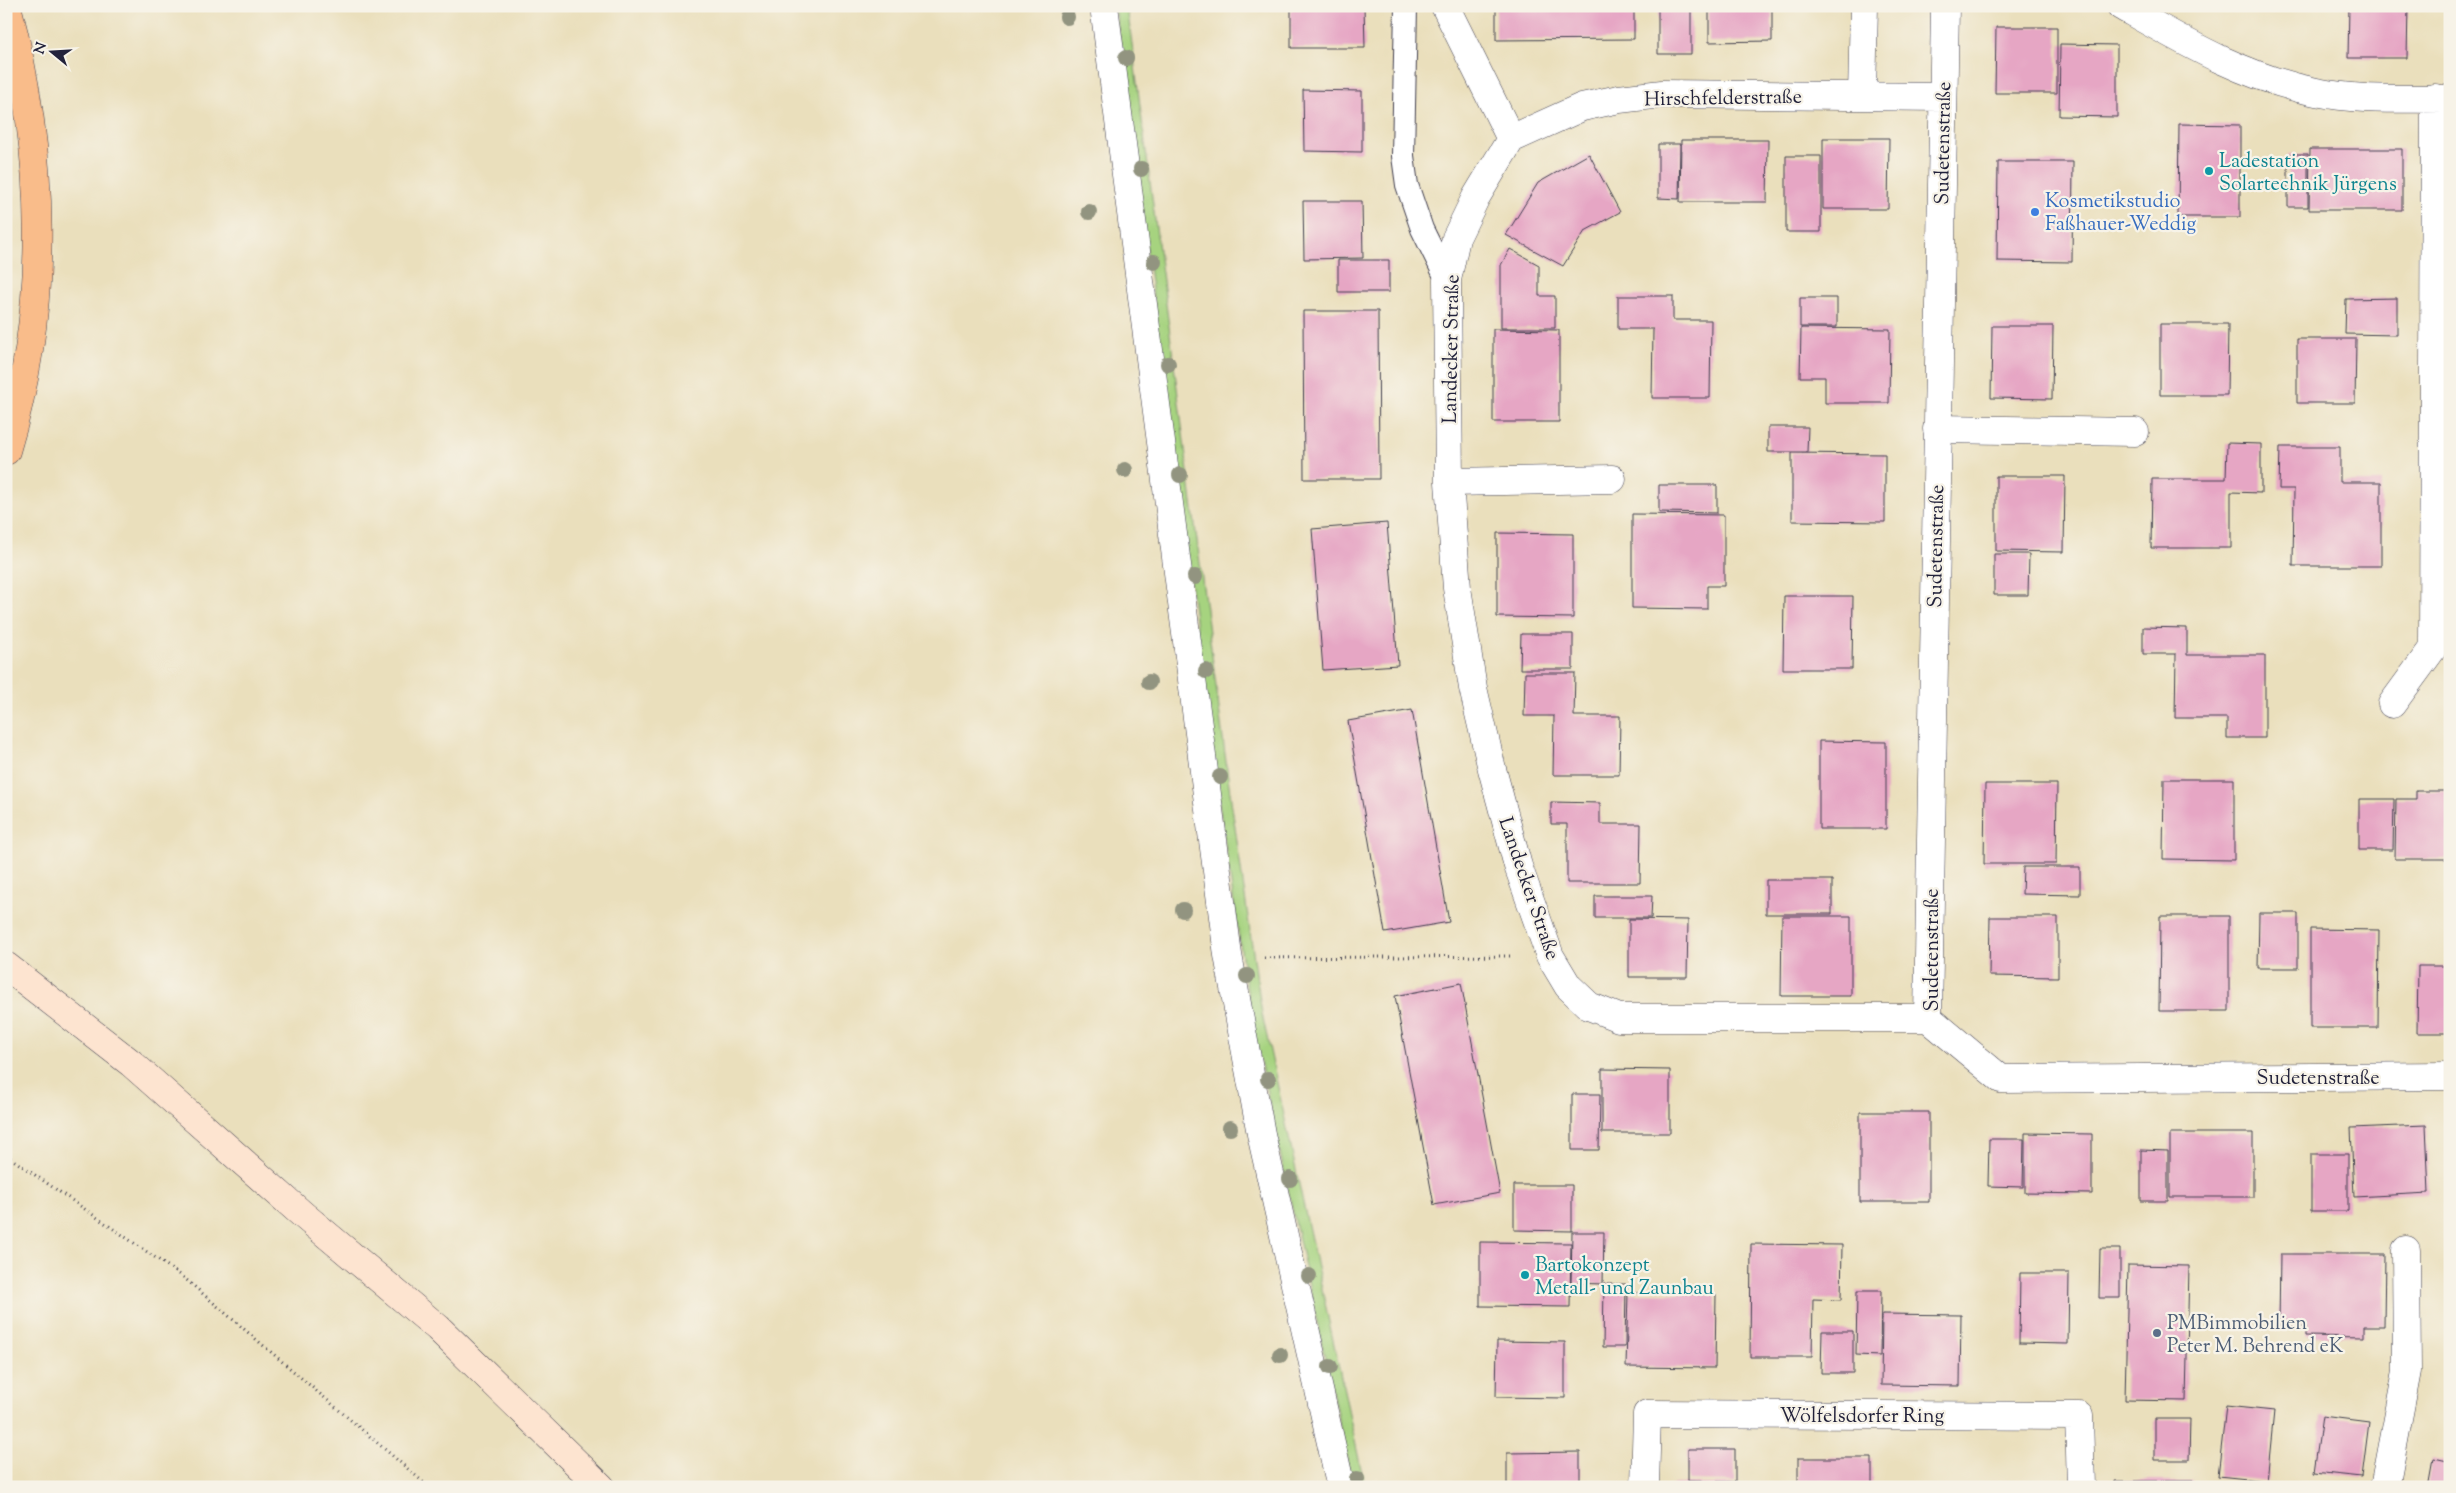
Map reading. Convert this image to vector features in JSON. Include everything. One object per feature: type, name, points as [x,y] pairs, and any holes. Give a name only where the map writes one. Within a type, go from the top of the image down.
[{"type":"highway","points":[[6,451],[25,373],[34,306],[38,240],[36,172],[29,106],[7,6]]},
{"type":"main road","points":[[6,966],[131,1064],[302,1214],[438,1328],[601,1487]]},
{"type":"street","points":[[1104,6],[1228,956],[1261,1134],[1340,1487]]},
{"type":"street","points":[[1445,6],[1511,139]]},
{"type":"street","points":[[1862,96],[1864,6]]},
{"type":"street","name":"Sudetenstraße","points":[[1945,6],[1928,1018],[2001,1079],[2450,1076]]},
{"type":"street","points":[[2121,6],[2211,56],[2265,78],[2317,92],[2365,97],[2442,98],[2432,648],[2392,704]]},
{"type":"street","name":"Hirschfelderstraße","points":[[1511,139],[1582,107],[1619,99],[1662,94],[1943,97]]},
{"type":"street","name":"Landecker Straße","points":[[1511,139],[1476,197],[1456,238],[1447,280],[1450,482],[1457,588],[1473,688],[1518,866],[1550,956],[1568,986],[1589,1006],[1619,1018],[1928,1018]]},
{"type":"street","points":[[1937,430],[2135,432]]},
{"type":"street","points":[[1450,482],[1612,479]]},
{"type":"street","points":[[2385,1487],[2407,1371],[2406,1250]]},
{"type":"street","name":"Wölfelsdorfer Ring","points":[[1645,1487],[1647,1414],[2079,1416],[2081,1487]]},
{"type":"lane","points":[[1406,6],[1403,156],[1407,185],[1422,229],[1447,280]]},
{"type":"path","points":[[1262,948],[1265,967]]},
{"type":"path","points":[[1263,958],[1550,956]]},
{"type":"path","points":[[6,1155],[182,1276],[429,1487]]},
{"type":"green space","points":[[1115,6],[1127,6],[1231,800],[1262,1014],[1365,1487],[1353,1487],[1252,1024],[1219,803]]},
{"type":"building","points":[[1291,6],[1364,6],[1365,48],[1291,48]]},
{"type":"building","points":[[1496,6],[1634,6],[1634,39],[1496,40]]},
{"type":"building","points":[[1635,6],[1658,6],[1658,8],[1635,9]]},
{"type":"building","points":[[1709,6],[1772,6],[1772,41],[1709,42]]},
{"type":"building","points":[[2349,6],[2408,6],[2407,58],[2348,58]]},
{"type":"building","points":[[1658,8],[1691,8],[1691,54],[1658,54]]},
{"type":"building","points":[[1996,27],[2057,27],[2057,93],[1995,93]]},
{"type":"building","points":[[2060,44],[2117,45],[2117,117],[2059,116]]},
{"type":"building","points":[[1303,90],[1362,91],[1362,152],[1304,151]]},
{"type":"building","name":"Ladestation Solartechnik Jürgens","points":[[2179,124],[2240,125],[2240,217],[2178,217]]},
{"type":"building","points":[[1823,138],[1889,138],[1888,209],[1823,209]]},
{"type":"building","points":[[1681,140],[1768,140],[1767,202],[1680,202]]},
{"type":"building","points":[[1658,144],[1680,144],[1679,199],[1658,198]]},
{"type":"building","points":[[2310,149],[2402,149],[2402,210],[2309,210]]},
{"type":"building","points":[[1589,154],[1620,212],[1585,231],[1563,266],[1506,235],[1538,183]]},
{"type":"building","points":[[2288,154],[2308,154],[2308,207],[2288,207]]},
{"type":"building","points":[[1786,156],[1821,156],[1821,232],[1786,232]]},
{"type":"building","name":"Kosmetikstudio Faßhauer-Weddig","points":[[1998,162],[2073,162],[2072,262],[1997,261]]},
{"type":"building","points":[[1303,201],[1362,201],[1363,258],[1304,259]]},
{"type":"building","points":[[1510,249],[1539,265],[1539,296],[1555,296],[1555,328],[1501,328],[1501,265]]},
{"type":"building","points":[[1338,260],[1389,260],[1389,292],[1338,292]]},
{"type":"building","points":[[1618,296],[1673,296],[1673,320],[1711,320],[1710,398],[1652,398],[1653,329],[1618,329]]},
{"type":"building","points":[[1800,298],[1837,298],[1837,327],[1800,327]]},
{"type":"building","points":[[2397,298],[2397,335],[2345,334],[2346,299]]},
{"type":"building","points":[[1303,311],[1378,311],[1379,479],[1304,479]]},
{"type":"building","points":[[2160,324],[2228,324],[2227,395],[2160,395]]},
{"type":"building","points":[[1992,326],[2053,326],[2052,399],[1991,398]]},
{"type":"building","points":[[1801,328],[1890,329],[1889,403],[1825,403],[1825,377],[1800,377]]},
{"type":"building","points":[[1493,329],[1559,330],[1559,422],[1493,422]]},
{"type":"building","points":[[2297,339],[2356,339],[2355,403],[2297,403]]},
{"type":"building","points":[[1768,427],[1808,427],[1807,452],[1768,452]]},
{"type":"building","points":[[2227,443],[2261,444],[2261,493],[2231,492],[2231,548],[2151,548],[2152,479],[2226,479]]},
{"type":"building","points":[[2280,447],[2340,447],[2340,482],[2381,482],[2381,566],[2293,566],[2294,489],[2279,489]]},
{"type":"building","points":[[1792,453],[1885,454],[1885,522],[1792,521]]},
{"type":"building","points":[[1996,476],[2065,476],[2064,552],[1996,551]]},
{"type":"building","points":[[1659,485],[1717,485],[1717,513],[1659,512]]},
{"type":"building","points":[[1632,514],[1724,515],[1724,586],[1707,586],[1707,609],[1632,608]]},
{"type":"building","points":[[1387,523],[1398,665],[1323,670],[1312,529]]},
{"type":"building","points":[[1497,533],[1573,534],[1573,618],[1497,617]]},
{"type":"building","points":[[1994,554],[2029,554],[2028,595],[1994,595]]},
{"type":"building","points":[[1784,596],[1853,596],[1852,669],[1783,669]]},
{"type":"building","points":[[2143,627],[2187,628],[2187,655],[2265,655],[2265,738],[2227,738],[2227,718],[2175,718],[2176,654],[2143,654]]},
{"type":"building","points":[[1521,634],[1573,634],[1573,669],[1520,669]]},
{"type":"building","points":[[1525,673],[1575,673],[1574,716],[1620,716],[1619,775],[1553,775],[1554,716],[1524,716]]},
{"type":"building","points":[[1412,710],[1449,922],[1385,933],[1348,721]]},
{"type":"building","points":[[1819,741],[1886,742],[1886,829],[1819,829]]},
{"type":"building","points":[[2164,779],[2234,779],[2234,860],[2163,859]]},
{"type":"building","points":[[1985,784],[2057,784],[2056,864],[1984,864]]},
{"type":"building","points":[[2416,791],[2450,791],[2450,859],[2395,859],[2396,799],[2416,799]]},
{"type":"building","points":[[2359,799],[2394,799],[2393,850],[2359,850]]},
{"type":"building","points":[[1551,802],[1600,803],[1600,824],[1641,824],[1640,883],[1567,883],[1567,824],[1551,824]]},
{"type":"building","points":[[2023,867],[2080,867],[2080,895],[2022,894]]},
{"type":"building","points":[[1766,880],[1832,880],[1832,914],[1766,914]]},
{"type":"building","points":[[1595,896],[1652,896],[1651,918],[1595,918]]},
{"type":"building","points":[[2259,913],[2298,913],[2298,968],[2258,968]]},
{"type":"building","points":[[1782,916],[1851,916],[1851,996],[1781,996]]},
{"type":"building","points":[[2160,916],[2229,916],[2229,1011],[2159,1011]]},
{"type":"building","points":[[1990,917],[2058,917],[2058,977],[1989,976]]},
{"type":"building","points":[[1629,919],[1688,920],[1687,977],[1629,977]]},
{"type":"building","points":[[2310,929],[2379,930],[2378,1028],[2310,1028]]},
{"type":"building","points":[[2418,966],[2450,966],[2450,1033],[2417,1033]]},
{"type":"building","points":[[1461,983],[1500,1193],[1434,1205],[1395,996]]},
{"type":"building","points":[[1602,1069],[1670,1070],[1670,1133],[1602,1133]]},
{"type":"building","points":[[1572,1094],[1600,1094],[1599,1150],[1572,1150]]},
{"type":"building","points":[[1860,1112],[1929,1112],[1929,1202],[1860,1202]]},
{"type":"building","points":[[2426,1125],[2429,1193],[2354,1197],[2351,1128]]},
{"type":"building","points":[[2025,1133],[2092,1134],[2092,1194],[2025,1193]]},
{"type":"building","points":[[2170,1133],[2253,1133],[2253,1197],[2170,1197]]},
{"type":"building","points":[[1989,1139],[2024,1139],[2023,1187],[1988,1186]]},
{"type":"building","points":[[2141,1150],[2168,1151],[2168,1201],[2141,1201]]},
{"type":"building","points":[[2311,1154],[2348,1154],[2348,1211],[2311,1211]]},
{"type":"building","points":[[1514,1185],[1572,1185],[1572,1231],[1514,1230]]},
{"type":"building","points":[[2446,1186],[2450,1186],[2450,1228],[2448,1228]]},
{"type":"building","points":[[1572,1232],[1604,1232],[1603,1284],[1571,1283]]},
{"type":"building","name":"Bartokonzept Metall- und Zaunbau","points":[[1480,1242],[1571,1243],[1570,1307],[1480,1306]]},
{"type":"building","points":[[1751,1244],[1842,1245],[1841,1300],[1813,1299],[1812,1357],[1750,1357]]},
{"type":"building","points":[[2100,1249],[2120,1249],[2120,1298],[2099,1298]]},
{"type":"building","points":[[2280,1254],[2385,1254],[2384,1326],[2364,1326],[2364,1337],[2306,1336],[2306,1326],[2279,1326]]},
{"type":"building","name":"PMBimmobilien Peter M. Behrend eK","points":[[2128,1265],[2189,1266],[2186,1401],[2125,1400]]},
{"type":"building","points":[[2020,1273],[2069,1273],[2068,1344],[2019,1343]]},
{"type":"building","points":[[1604,1284],[1626,1284],[1625,1347],[1603,1347]]},
{"type":"building","points":[[1857,1291],[1881,1291],[1880,1356],[1856,1355]]},
{"type":"building","points":[[1628,1293],[1716,1294],[1715,1368],[1626,1367]]},
{"type":"building","points":[[1882,1314],[1961,1315],[1960,1386],[1881,1385]]},
{"type":"building","points":[[1822,1331],[1853,1331],[1853,1373],[1821,1373]]},
{"type":"building","points":[[1497,1341],[1565,1342],[1565,1398],[1496,1397]]},
{"type":"building","points":[[2226,1406],[2274,1411],[2267,1481],[2218,1476]]},
{"type":"building","points":[[2322,1416],[2369,1422],[2362,1477],[2314,1472]]},
{"type":"building","points":[[2155,1419],[2190,1419],[2189,1460],[2155,1460]]},
{"type":"building","points":[[1688,1449],[1735,1449],[1735,1482],[1688,1481]]},
{"type":"building","points":[[1580,1452],[1580,1487],[1507,1487],[1507,1453]]},
{"type":"building","points":[[1798,1458],[1872,1458],[1872,1487],[1798,1487]]},
{"type":"building","points":[[2432,1459],[2450,1463],[2450,1487],[2427,1487]]},
{"type":"building","points":[[2115,1481],[2193,1481],[2193,1487],[2115,1487]]},
{"type":"building","points":[[1671,1484],[1732,1484],[1732,1487],[1671,1487]]},
{"type":"place","name":"Ladestation Solartechnik Jürgens","points":[[2209,171]]},
{"type":"place","name":"Kosmetikstudio Faßhauer-Weddig","points":[[2035,212]]},
{"type":"place","name":"Bartokonzept Metall- und Zaunbau","points":[[1525,1275]]},
{"type":"place","name":"PMBimmobilien Peter M. Behrend eK","points":[[2157,1333]]}]
